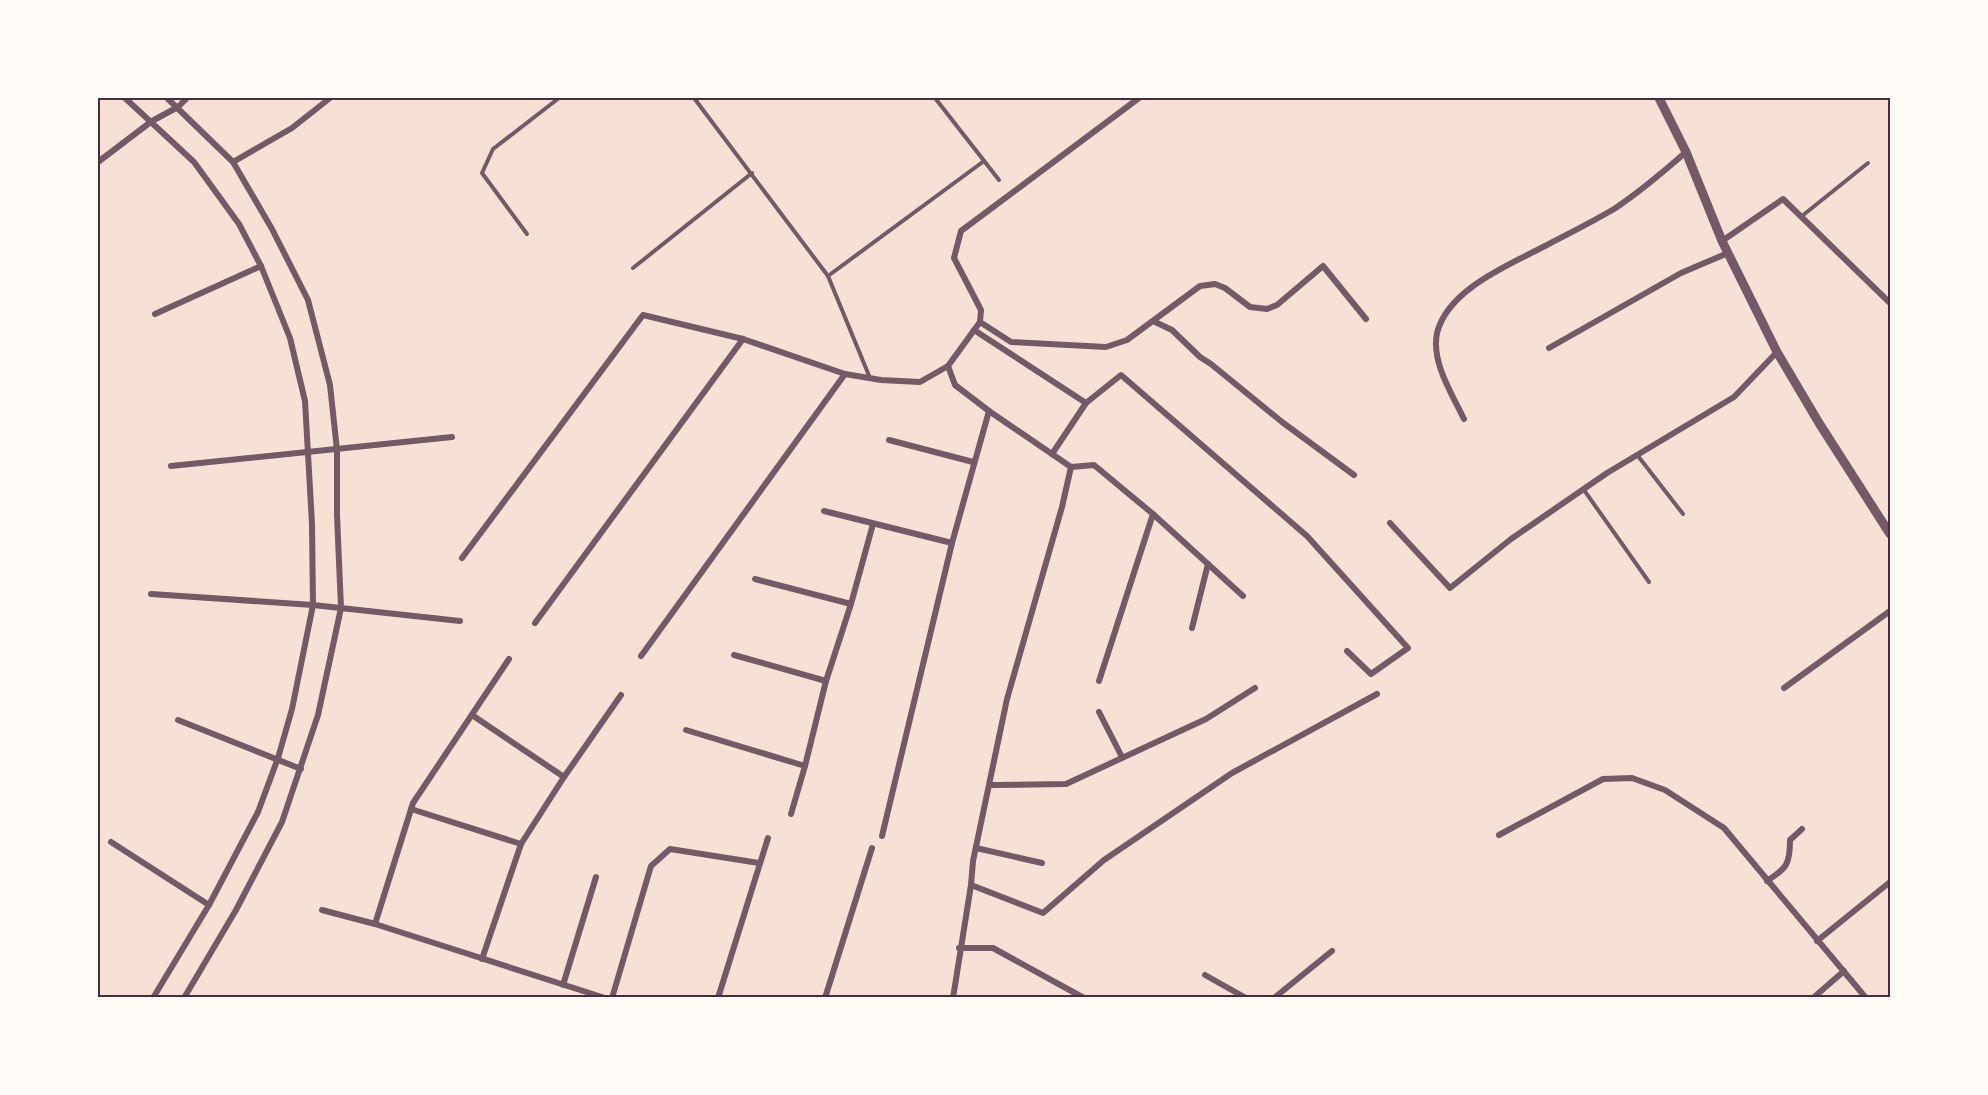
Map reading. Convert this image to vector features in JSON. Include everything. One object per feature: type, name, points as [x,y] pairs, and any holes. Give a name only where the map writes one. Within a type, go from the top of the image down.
[{"type":"street","points":[[125,98],[195,162],[239,224],[261,266],[290,338],[305,401],[312,524],[312,605],[292,708],[278,758],[258,812],[209,905],[153,998]]},
{"type":"street","points":[[167,98],[233,162],[272,229],[308,300],[330,386],[337,450],[341,608],[318,715],[282,822],[236,910],[184,998]]},
{"type":"street","points":[[98,162],[152,121],[178,107],[187,98]]},
{"type":"street","points":[[233,162],[292,128],[330,98]]},
{"type":"street","points":[[462,558],[644,315],[743,339],[845,374],[920,382],[948,366],[980,322],[981,310],[954,258],[961,231],[1138,98]]},
{"type":"street","points":[[1659,98],[1686,152],[1722,241],[1777,352],[1890,534]]},
{"type":"street","points":[[1464,419],[1444,377],[1437,354],[1437,333],[1446,314],[1474,285],[1612,210],[1646,187],[1686,152]]},
{"type":"street","points":[[1722,241],[1783,199],[1890,303]]},
{"type":"street","points":[[1549,348],[1681,273],[1728,253]]},
{"type":"street","points":[[155,314],[261,266]]},
{"type":"street","points":[[980,322],[1011,342],[1106,347],[1127,340],[1192,291],[1207,284],[1225,288],[1250,307],[1267,309],[1277,305],[1323,266],[1366,319]]},
{"type":"street","points":[[1153,321],[1172,330],[1200,357],[1354,475]]},
{"type":"street","points":[[974,330],[1086,403]]},
{"type":"street","points":[[535,623],[743,339]]},
{"type":"street","points":[[1390,523],[1450,588],[1511,539],[1637,455],[1734,397],[1777,352]]},
{"type":"street","points":[[948,366],[956,385],[989,411],[1071,467],[1094,465],[1153,514],[1243,596]]},
{"type":"street","points":[[641,656],[845,374]]},
{"type":"street","points":[[1052,453],[1086,403],[1121,375],[1307,536],[1408,648],[1371,674],[1347,651]]},
{"type":"street","points":[[882,836],[952,543],[989,411]]},
{"type":"street","points":[[171,466],[452,437]]},
{"type":"street","points":[[889,440],[973,462]]},
{"type":"street","points":[[953,998],[976,848],[991,785],[1007,699],[1062,507],[1071,467]]},
{"type":"street","points":[[824,511],[952,543]]},
{"type":"street","points":[[1100,681],[1153,514]]},
{"type":"street","points":[[791,814],[826,681],[851,604],[873,524]]},
{"type":"street","points":[[1192,628],[1208,564]]},
{"type":"street","points":[[756,579],[851,604]]},
{"type":"street","points":[[151,594],[312,605],[460,621]]},
{"type":"street","points":[[1784,688],[1890,611]]},
{"type":"street","points":[[734,655],[826,681]]},
{"type":"street","points":[[375,924],[413,803],[509,659]]},
{"type":"street","points":[[991,785],[1066,784],[1206,719],[1255,688]]},
{"type":"street","points":[[971,885],[1043,913],[1104,860],[1232,773],[1377,693]]},
{"type":"street","points":[[482,959],[520,844],[621,695]]},
{"type":"street","points":[[1099,712],[1122,757]]},
{"type":"street","points":[[472,715],[564,777]]},
{"type":"street","points":[[178,720],[301,769]]},
{"type":"street","points":[[686,730],[805,766]]},
{"type":"street","points":[[1499,835],[1603,779],[1632,778],[1665,790],[1724,828],[1866,998]]},
{"type":"street","points":[[411,809],[520,844]]},
{"type":"street","points":[[1767,881],[1783,870],[1790,858],[1790,840],[1802,829]]},
{"type":"street","points":[[718,998],[768,838]]},
{"type":"street","points":[[111,842],[209,905]]},
{"type":"street","points":[[825,998],[873,848]]},
{"type":"street","points":[[976,848],[1042,863]]},
{"type":"street","points":[[612,998],[651,866],[670,849],[759,863]]},
{"type":"street","points":[[563,985],[596,878]]},
{"type":"street","points":[[1817,941],[1890,882]]},
{"type":"street","points":[[322,910],[375,924],[606,998]]},
{"type":"street","points":[[960,948],[993,948],[1084,998]]},
{"type":"street","points":[[1274,998],[1332,951]]},
{"type":"street","points":[[1813,998],[1844,971]]},
{"type":"street","points":[[1205,975],[1246,998]]},
{"type":"lane","points":[[526,234],[482,173],[493,149],[559,98]]},
{"type":"lane","points":[[694,98],[828,276],[870,378]]},
{"type":"lane","points":[[935,98],[999,180]]},
{"type":"lane","points":[[828,276],[984,161]]},
{"type":"lane","points":[[1802,216],[1868,163]]},
{"type":"lane","points":[[633,268],[752,173]]},
{"type":"lane","points":[[1637,455],[1683,514]]},
{"type":"lane","points":[[1584,490],[1649,582]]}]
